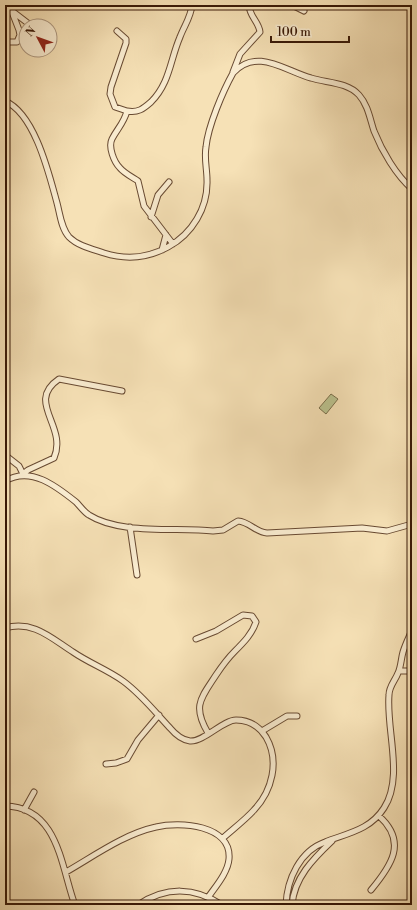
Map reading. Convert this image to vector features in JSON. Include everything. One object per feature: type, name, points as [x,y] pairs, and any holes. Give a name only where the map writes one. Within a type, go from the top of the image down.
[{"type":"street","points":[[117,31],[126,39],[126,43],[110,94],[115,107],[136,112],[143,109],[161,90],[168,77],[180,37],[191,13],[192,5]]},
{"type":"street","points":[[5,101],[19,110],[27,119],[46,165],[62,223],[68,236],[84,246],[123,258],[138,257],[162,250],[173,244],[192,227],[205,200],[207,187],[205,155],[207,139],[233,73],[234,65],[240,54],[260,32],[252,16],[249,5]]},
{"type":"street","points":[[292,5],[304,11]]},
{"type":"street","points":[[18,29],[12,10],[22,18]]},
{"type":"street","points":[[5,42],[17,42],[18,40]]},
{"type":"street","points":[[233,73],[247,63],[267,62],[308,78],[341,85],[353,90],[365,104],[374,130],[384,150],[403,180],[412,189]]},
{"type":"street","points":[[127,111],[122,124],[112,139],[110,145],[115,160],[120,168],[138,181],[144,206],[173,244]]},
{"type":"street","points":[[151,217],[158,195],[169,182]]},
{"type":"street","points":[[162,250],[166,235]]},
{"type":"street","points":[[23,474],[28,470],[54,458],[58,449],[57,436],[45,404],[45,394],[50,385],[59,379],[122,391]]},
{"type":"street","points":[[5,455],[19,466],[23,474]]},
{"type":"street","points":[[5,481],[16,475],[23,474],[38,478],[53,485],[89,515],[111,524],[130,527],[213,531],[223,530],[238,521],[247,523],[260,532],[267,533],[362,528],[387,531],[412,524]]},
{"type":"street","points":[[130,527],[138,575]]},
{"type":"street","points":[[196,639],[216,632],[243,615],[252,616],[256,622],[253,631],[220,666],[203,692],[199,706],[202,720],[208,733]]},
{"type":"street","points":[[5,628],[20,626],[34,628],[49,635],[73,652],[124,681],[159,715],[171,730],[183,739],[191,741],[233,720],[251,723],[262,731],[271,752],[273,763],[270,785],[254,810],[223,838]]},
{"type":"street","points":[[286,905],[290,884],[295,869],[301,860],[313,848],[358,831],[379,816],[389,799],[393,782],[389,695],[391,685],[399,672],[404,650],[412,630]]},
{"type":"street","points":[[399,672],[412,671]]},
{"type":"street","points":[[106,764],[116,763],[127,759],[138,740],[159,715]]},
{"type":"street","points":[[262,731],[287,716],[297,716]]},
{"type":"street","points":[[24,810],[34,792]]},
{"type":"street","points":[[5,806],[24,810],[45,825],[54,837],[75,905]]},
{"type":"street","points":[[371,890],[388,869],[394,852],[392,831],[379,816]]},
{"type":"street","points":[[66,872],[129,836],[157,826],[188,824],[213,832],[223,838],[229,852],[228,864],[209,896]]},
{"type":"street","points":[[292,905],[296,884],[311,862],[334,839]]},
{"type":"street","points":[[138,905],[159,894],[170,892],[192,892],[209,896],[222,905]]},
{"type":"green space","points":[[331,394],[338,399],[326,414],[319,408]]}]
